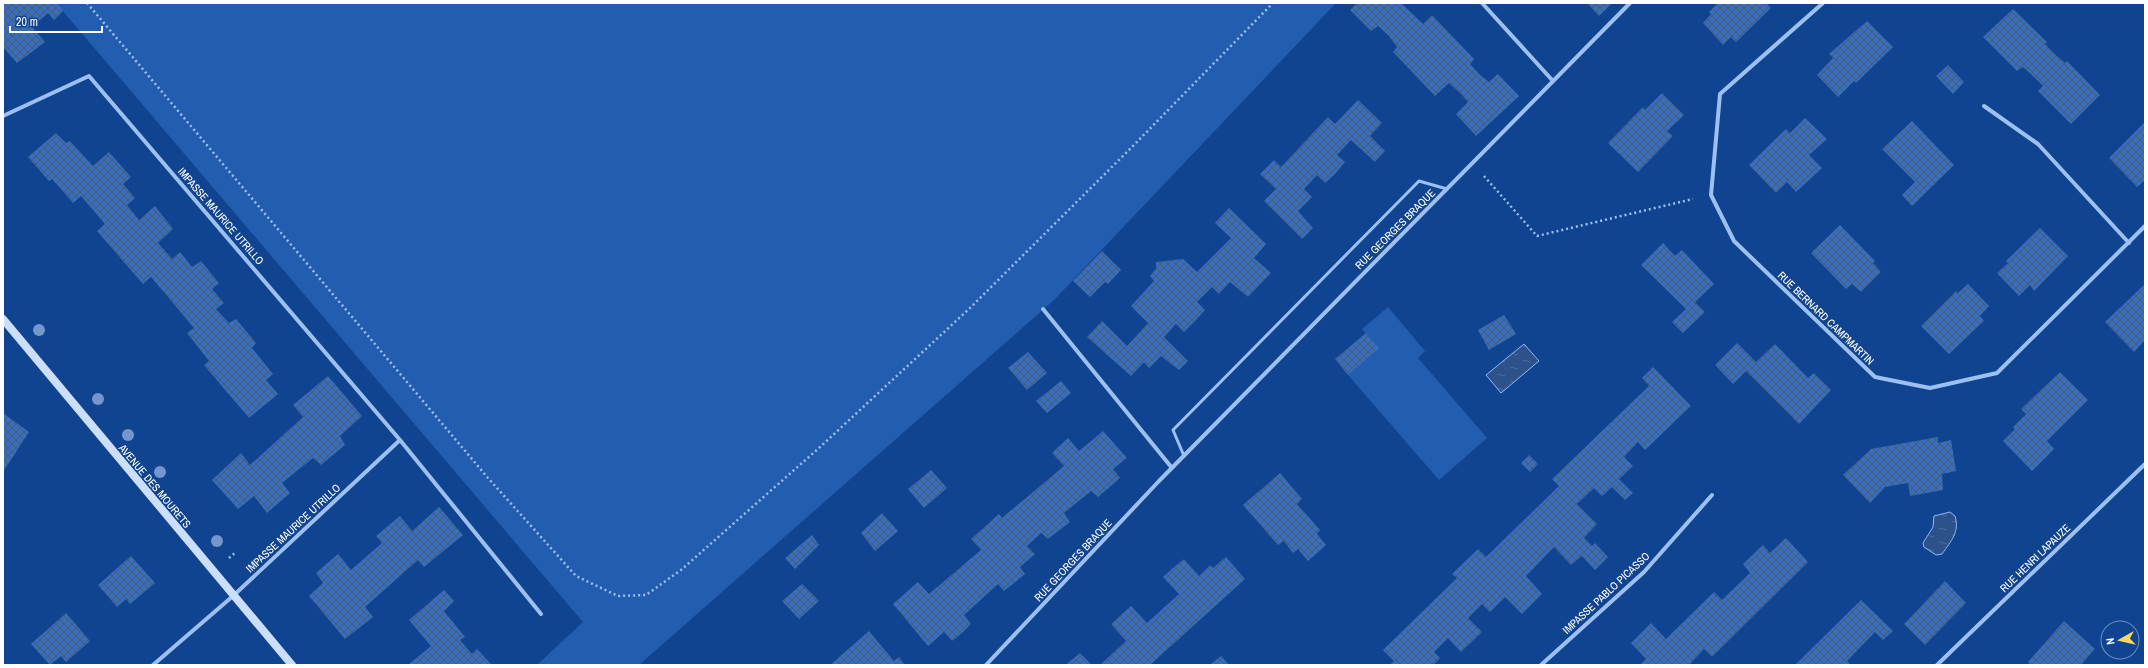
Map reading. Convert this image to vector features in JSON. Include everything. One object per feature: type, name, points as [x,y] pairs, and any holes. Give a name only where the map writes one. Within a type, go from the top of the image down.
[{"type":"main road","name":"AVENUE DES MOURETS","points":[[3,320],[292,665]]},
{"type":"street","points":[[1482,3],[1553,81]]},
{"type":"street","name":"RUE GEORGES BRAQUE","points":[[986,665],[1172,468],[1630,3]]},
{"type":"street","points":[[1711,195],[1720,94],[1823,3]]},
{"type":"street","name":"IMPASSE MAURICE UTRILLO","points":[[3,116],[89,76],[400,440],[541,614]]},
{"type":"street","points":[[1984,106],[2038,144],[2129,243]]},
{"type":"street","name":"RUE BERNARD CAMPMARTIN","points":[[1711,195],[1734,241],[1874,377],[1930,388],[1997,373],[2145,226]]},
{"type":"street","points":[[1043,308],[1172,468]]},
{"type":"street","name":"IMPASSE MAURICE UTRILLO","points":[[153,665],[233,596],[400,440]]},
{"type":"street","name":"RUE HENRI LAPAUZE","points":[[1937,665],[2145,464]]},
{"type":"street","name":"IMPASSE PABLO PICASSO","points":[[1541,665],[1644,572],[1712,495]]},
{"type":"lane","points":[[1184,456],[1173,430],[1419,181],[1447,189]]},
{"type":"path","points":[[86,3],[488,478],[576,576],[618,596],[646,595],[681,570],[819,448],[970,308],[1129,150],[1273,3]]},
{"type":"path","points":[[1472,163],[1537,236],[1711,195]]},
{"type":"shaded area","points":[[56,3],[1336,3],[1054,300],[639,665],[537,665],[583,622]]},
{"type":"shaded area","points":[[1388,307],[1425,351],[1418,358],[1487,438],[1439,480],[1348,375],[1378,348],[1362,329]]},
{"type":"water","points":[[1524,344],[1539,361],[1501,393],[1486,375]]},
{"type":"water","points":[[1950,512],[1955,516],[1956,522],[1954,536],[1942,554],[1936,555],[1924,547],[1923,543],[1933,527],[1934,516]]},
{"type":"building","points":[[3,3],[57,3],[63,11],[54,20],[48,13],[32,27],[45,42],[17,63],[4,48],[3,49]]},
{"type":"building","points":[[1357,3],[1401,3],[1423,24],[1432,15],[1474,59],[1470,64],[1480,75],[1489,82],[1498,74],[1519,96],[1476,136],[1456,114],[1468,102],[1461,94],[1449,83],[1435,96],[1393,52],[1397,47],[1388,35],[1378,26],[1371,31],[1350,10]]},
{"type":"building","points":[[1587,3],[1612,3],[1599,16]]},
{"type":"building","points":[[1718,3],[1766,3],[1771,8],[1736,42],[1731,37],[1723,45],[1703,23],[1711,14],[1709,12]]},
{"type":"building","points":[[2013,9],[2047,42],[2045,44],[2056,55],[2065,63],[2067,61],[2100,95],[2071,124],[2038,91],[2043,86],[2034,77],[2023,67],[2017,71],[1983,37]]},
{"type":"building","points":[[1867,21],[1893,47],[1856,83],[1854,81],[1838,97],[1817,75],[1833,58],[1829,54]]},
{"type":"building","points":[[1948,65],[1964,82],[1953,94],[1936,76]]},
{"type":"building","points":[[1662,93],[1684,115],[1667,131],[1673,136],[1638,172],[1608,143],[1643,107],[1645,110]]},
{"type":"building","points":[[1358,100],[1382,123],[1370,136],[1385,151],[1375,162],[1351,140],[1337,155],[1345,162],[1335,174],[1325,183],[1317,175],[1304,189],[1312,197],[1298,211],[1313,228],[1302,239],[1264,201],[1276,189],[1260,174],[1274,160],[1281,167],[1328,117],[1335,124]]},
{"type":"building","points":[[1805,118],[1827,139],[1809,155],[1822,168],[1796,192],[1787,182],[1776,193],[1749,165],[1786,129],[1790,133]]},
{"type":"building","points":[[1912,121],[1954,165],[1912,206],[1902,195],[1915,182],[1882,149]]},
{"type":"building","points":[[2144,123],[2145,180],[2137,187],[2109,158]]},
{"type":"building","points":[[56,133],[66,143],[70,141],[93,166],[109,152],[131,177],[123,184],[135,198],[127,205],[139,220],[155,206],[173,229],[158,243],[172,259],[180,252],[192,267],[201,261],[219,283],[212,289],[224,303],[216,309],[229,323],[236,319],[256,343],[252,348],[273,374],[266,380],[278,394],[249,418],[204,365],[209,361],[187,333],[194,328],[151,277],[143,284],[97,231],[105,224],[81,196],[73,203],[52,179],[49,181],[28,157]]},
{"type":"building","points":[[1229,208],[1266,244],[1254,258],[1271,273],[1248,297],[1230,282],[1219,294],[1212,287],[1197,302],[1205,310],[1195,321],[1184,332],[1176,324],[1164,337],[1188,361],[1179,370],[1161,356],[1149,368],[1144,362],[1131,376],[1087,337],[1102,321],[1127,346],[1148,323],[1131,306],[1154,281],[1150,276],[1156,269],[1156,262],[1183,259],[1197,272],[1231,238],[1215,223]]},
{"type":"building","points":[[1840,225],[1875,261],[1873,263],[1881,272],[1861,292],[1852,284],[1846,289],[1811,253]]},
{"type":"building","points":[[2040,228],[2068,256],[2034,291],[2030,285],[2019,296],[1997,273],[2008,263],[2006,261]]},
{"type":"building","points":[[1663,243],[1675,256],[1682,250],[1714,284],[1695,302],[1705,312],[1683,333],[1672,322],[1686,309],[1641,265]]},
{"type":"building","points":[[1102,251],[1121,270],[1108,284],[1105,282],[1090,297],[1073,281]]},
{"type":"building","points":[[1968,284],[1989,306],[1980,316],[1984,321],[1949,354],[1921,326],[1956,291],[1958,293]]},
{"type":"building","points":[[2145,284],[2145,340],[2134,352],[2105,322]]},
{"type":"building","points":[[1504,315],[1516,334],[1489,350],[1478,330]]},
{"type":"building","points":[[1366,333],[1379,348],[1348,375],[1335,359]]},
{"type":"building","points":[[1737,343],[1756,362],[1775,344],[1808,378],[1814,373],[1831,390],[1799,424],[1746,371],[1733,384],[1715,365]]},
{"type":"building","points":[[1028,352],[1047,373],[1027,390],[1008,368]]},
{"type":"building","points":[[1653,367],[1691,406],[1645,450],[1638,442],[1624,457],[1633,466],[1619,479],[1633,493],[1625,500],[1612,487],[1602,496],[1594,488],[1577,504],[1597,524],[1584,538],[1592,546],[1595,543],[1608,557],[1595,570],[1582,556],[1571,565],[1554,547],[1526,576],[1542,594],[1522,614],[1505,597],[1490,612],[1482,604],[1468,618],[1482,632],[1461,652],[1448,638],[1434,652],[1440,658],[1433,665],[1389,665],[1394,661],[1383,650],[1457,578],[1452,574],[1478,549],[1486,557],[1559,486],[1552,479],[1649,386],[1642,378]]},
{"type":"building","points":[[2060,372],[2088,400],[2047,441],[2054,449],[2032,471],[2003,441],[2015,429],[2013,427],[2026,414],[2021,409]]},
{"type":"building","points":[[328,376],[362,416],[340,436],[345,445],[321,465],[313,458],[282,483],[290,493],[267,513],[254,496],[238,509],[212,480],[241,453],[250,465],[303,417],[293,405]]},
{"type":"building","points":[[1061,381],[1071,393],[1047,413],[1036,401]]},
{"type":"building","points":[[3,413],[29,432],[3,472]]},
{"type":"building","points":[[1103,431],[1127,458],[1113,469],[1120,478],[1098,497],[1091,491],[1064,513],[1070,522],[1048,539],[1041,533],[1027,546],[1035,554],[1020,567],[1025,574],[1004,591],[998,584],[964,615],[971,624],[962,633],[952,641],[944,632],[928,646],[893,604],[918,582],[929,594],[981,550],[971,539],[999,514],[1002,518],[1064,466],[1052,453],[1068,438],[1079,451]]},
{"type":"building","points":[[1938,437],[1938,443],[1951,440],[1956,471],[1942,474],[1943,490],[1910,496],[1908,483],[1885,487],[1870,503],[1843,475],[1871,449]]},
{"type":"building","points":[[1529,455],[1538,464],[1530,472],[1521,463]]},
{"type":"building","points":[[931,470],[947,488],[924,508],[908,489]]},
{"type":"building","points":[[1280,473],[1302,499],[1297,504],[1320,530],[1317,534],[1326,545],[1308,561],[1298,549],[1293,553],[1284,541],[1278,545],[1243,505]]},
{"type":"building","points":[[439,507],[463,535],[424,567],[418,560],[365,607],[373,617],[345,639],[309,596],[323,583],[316,573],[338,554],[351,570],[382,543],[376,536],[400,516],[412,531]]},
{"type":"building","points":[[882,513],[898,531],[875,551],[861,533]]},
{"type":"building","points":[[812,535],[819,545],[795,569],[785,558]]},
{"type":"building","points":[[1786,538],[1808,562],[1712,657],[1704,649],[1689,665],[1640,665],[1646,659],[1631,643],[1651,623],[1666,639],[1714,592],[1722,600],[1750,573],[1743,564],[1763,545],[1770,553]]},
{"type":"building","points":[[131,556],[155,583],[130,604],[126,599],[117,607],[98,585]]},
{"type":"building","points":[[1226,557],[1245,579],[1150,665],[1100,665],[1126,641],[1111,624],[1131,606],[1147,623],[1179,594],[1163,577],[1173,568],[1184,559],[1199,576],[1210,565],[1213,568]]},
{"type":"building","points":[[1945,581],[1966,603],[1925,645],[1904,624]]},
{"type":"building","points":[[802,584],[819,601],[799,619],[782,601]]},
{"type":"building","points":[[444,590],[454,601],[444,611],[465,637],[460,640],[472,654],[477,649],[492,665],[408,665],[431,646],[409,620]]},
{"type":"building","points":[[1861,600],[1893,631],[1883,640],[1875,632],[1847,661],[1851,665],[1795,665]]},
{"type":"building","points":[[66,613],[90,641],[66,662],[61,656],[50,665],[31,644]]},
{"type":"building","points":[[2064,621],[2095,649],[2081,665],[2031,665],[2028,662]]},
{"type":"building","points":[[869,631],[894,661],[899,657],[905,665],[830,665]]},
{"type":"building","points":[[1080,653],[1092,665],[1066,665],[1069,662]]},
{"type":"building","points":[[1221,656],[1229,665],[1210,665]]}]
